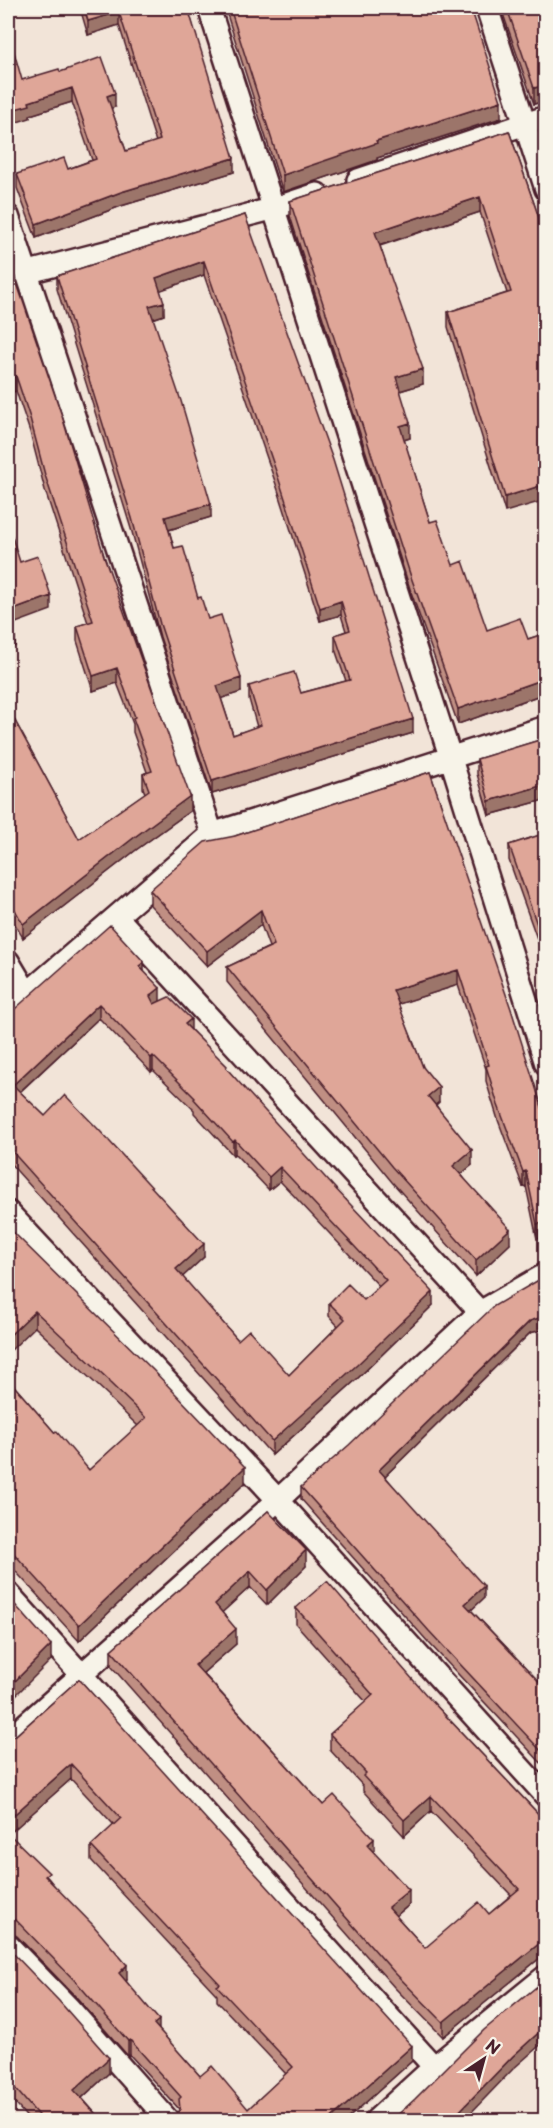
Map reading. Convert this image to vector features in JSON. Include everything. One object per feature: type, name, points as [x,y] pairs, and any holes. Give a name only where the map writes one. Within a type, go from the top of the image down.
[{"type":"street","points":[[209,8],[451,759],[546,1064]]},
{"type":"street","points":[[487,8],[546,189]]},
{"type":"street","points":[[25,273],[275,208],[546,117]]},
{"type":"street","points":[[8,216],[212,834]]},
{"type":"street","points":[[8,1010],[212,834],[546,727]]},
{"type":"street","points":[[117,916],[480,1312]]},
{"type":"street","points":[[8,961],[27,993]]},
{"type":"street","points":[[8,1212],[279,1500],[546,1796]]},
{"type":"street","points":[[8,1740],[279,1500],[480,1312],[546,1274]]},
{"type":"street","points":[[8,1593],[434,2067]]},
{"type":"street","points":[[8,1945],[68,2007],[168,2121]]},
{"type":"street","points":[[376,2121],[434,2067],[546,1976]]},
{"type":"building","points":[[84,8],[188,8],[234,158],[121,192],[36,224],[17,174],[64,158],[68,169],[96,159],[72,88],[8,111],[8,31],[22,80],[59,69],[60,72],[102,57],[115,93],[107,96],[126,151],[160,140],[119,12],[88,21]]},
{"type":"building","points":[[230,8],[471,8],[501,101],[376,141],[377,143],[283,175]]},
{"type":"building","points":[[507,8],[546,8],[546,85],[534,88]]},
{"type":"building","points":[[509,131],[546,238],[546,484],[505,497],[448,312],[511,292],[480,197],[375,232],[423,369],[396,377],[410,423],[400,426],[430,522],[437,520],[453,565],[463,561],[487,630],[520,618],[528,639],[546,633],[546,678],[458,709],[411,577],[290,201]]},
{"type":"building","points":[[245,215],[333,460],[413,719],[212,781],[160,624],[132,518],[57,276]],"holes":[[[204,261],[320,608],[341,601],[350,630],[335,635],[350,680],[301,693],[294,672],[249,686],[261,725],[233,735],[217,686],[241,678],[221,615],[208,619],[201,597],[198,598],[183,546],[174,548],[165,517],[211,504],[181,401],[149,306],[164,302],[156,278]]]},
{"type":"building","points":[[8,257],[62,416],[104,556],[190,796],[23,924],[8,897],[8,708],[79,839],[149,790],[143,774],[152,771],[117,668],[93,676],[77,626],[93,621],[45,475],[30,418],[16,376],[13,378],[8,363]]},
{"type":"building","points":[[8,524],[20,562],[38,556],[51,596],[8,612]]},
{"type":"building","points":[[8,618],[15,632],[8,636]]},
{"type":"building","points":[[546,738],[546,789],[544,785],[489,801],[477,759]]},
{"type":"building","points":[[430,772],[511,1009],[546,1120],[546,1222],[537,1224],[526,1171],[523,1172],[498,1105],[486,1066],[489,1065],[458,970],[393,990],[423,1067],[439,1087],[428,1096],[472,1150],[453,1166],[510,1229],[476,1260],[392,1167],[227,967],[274,945],[261,910],[207,951],[150,890],[205,842],[235,836]]},
{"type":"building","points":[[546,833],[546,950],[509,845]]},
{"type":"building","points":[[110,925],[144,962],[139,966],[160,988],[150,996],[154,1004],[169,997],[191,1019],[185,1024],[227,1066],[226,1068],[333,1186],[433,1292],[357,1365],[272,1441],[8,1147],[8,1015]],"holes":[[[99,1004],[151,1058],[153,1056],[195,1098],[233,1142],[235,1140],[269,1177],[280,1167],[386,1280],[364,1300],[348,1284],[329,1303],[345,1319],[289,1375],[249,1330],[238,1340],[176,1269],[204,1244],[99,1130],[65,1095],[45,1116],[13,1085]]]},
{"type":"building","points":[[8,1227],[154,1371],[245,1467],[79,1625],[8,1547],[8,1379],[89,1470],[146,1418],[35,1311],[8,1337]]},
{"type":"building","points":[[546,1278],[546,1317],[530,1321],[379,1470],[484,1586],[465,1604],[546,1689],[546,1753],[544,1754],[429,1631],[301,1487],[349,1445],[494,1306]]},
{"type":"building","points":[[268,1511],[306,1550],[267,1590],[250,1571],[215,1604],[236,1629],[195,1665],[323,1805],[334,1795],[374,1839],[367,1845],[409,1890],[388,1907],[425,1948],[479,1902],[489,1914],[519,1889],[431,1796],[404,1820],[363,1776],[366,1773],[330,1734],[373,1695],[296,1608],[327,1581],[428,1697],[546,1822],[546,1938],[443,2022],[394,1972],[111,1650]]},
{"type":"building","points":[[8,1597],[51,1645],[8,1688]]},
{"type":"building","points":[[79,1679],[412,2046],[328,2121],[154,2121],[160,2115],[171,2118],[177,2114],[181,2097],[78,1984],[17,1921],[8,1918],[8,1833],[49,1873],[45,1876],[93,1925],[127,1965],[119,1973],[159,2020],[154,2024],[200,2076],[212,2066],[248,2109],[293,2067],[217,1986],[220,1984],[91,1846],[121,1818],[71,1764],[8,1820],[8,1738],[16,1735]]},
{"type":"building","points":[[8,1948],[109,2058],[74,2090],[102,2121],[43,2121],[8,2080]]},
{"type":"building","points":[[546,1979],[546,2026],[513,2056],[450,2121],[391,2121],[484,2030]]}]
